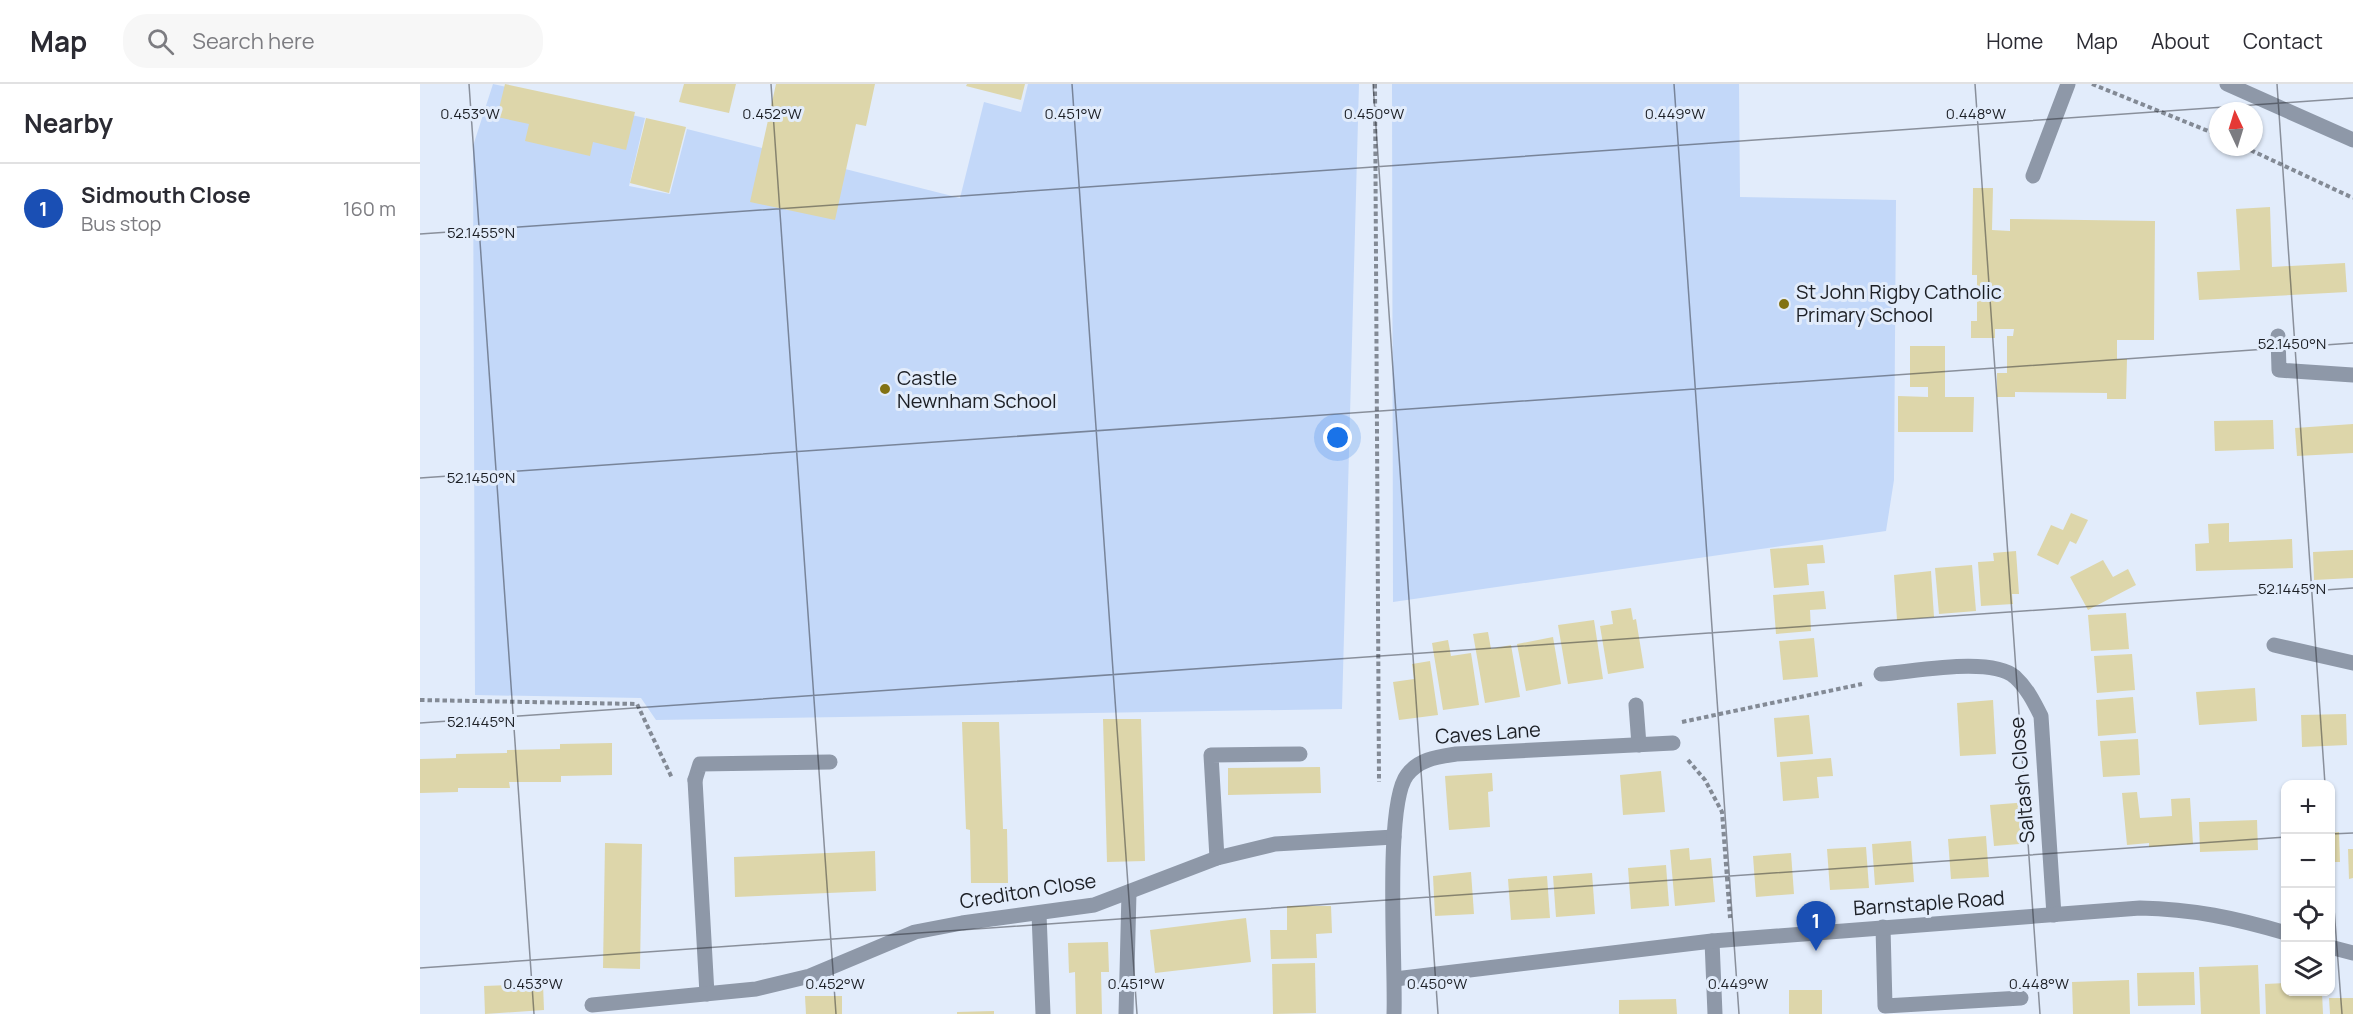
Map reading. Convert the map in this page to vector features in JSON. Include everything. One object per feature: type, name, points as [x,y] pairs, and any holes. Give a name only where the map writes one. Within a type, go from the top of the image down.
[{"type":"street","points":[[2033,176],[2068,84]]},
{"type":"street","points":[[2227,84],[2353,140]]},
{"type":"street","points":[[2278,336],[2279,370],[2353,375]]},
{"type":"street","points":[[2274,645],[2353,663]]},
{"type":"street","name":"Saltash Close","points":[[1881,674],[1971,667],[1997,669],[2014,675],[2028,691],[2041,716],[2054,915]]},
{"type":"street","points":[[1636,705],[1639,745]]},
{"type":"street","name":"Caves Lane","points":[[1394,1014],[1394,837],[1397,798],[1407,775],[1428,758],[1456,754],[1673,743]]},
{"type":"street","points":[[1217,858],[1211,755],[1300,754]]},
{"type":"street","points":[[707,994],[695,780],[699,764],[830,762]]},
{"type":"street","name":"Crediton Close","points":[[592,1005],[631,1008],[707,994],[756,989],[810,976],[915,932],[962,923],[1094,905],[1217,858],[1275,844],[1394,837]]},
{"type":"street","points":[[1126,1014],[1129,892]]},
{"type":"street","name":"Barnstaple Road","points":[[1395,980],[1712,941],[2140,908],[2184,909],[2235,918],[2281,932]]},
{"type":"street","points":[[1039,914],[1043,1014]]},
{"type":"street","points":[[1883,927],[1885,1006],[2021,998]]},
{"type":"street","points":[[1712,941],[1715,1014]]},
{"type":"street","points":[[2335,948],[2353,953]]},
{"type":"path","points":[[1375,84],[1379,789]]},
{"type":"path","points":[[2092,84],[2209,131]]},
{"type":"path","points":[[2263,156],[2353,198]]},
{"type":"path","points":[[1732,940],[1722,812],[1705,780],[1673,743],[1678,723],[1859,686],[1881,674]]},
{"type":"path","points":[[420,700],[638,704],[674,780],[695,780]]},
{"type":"shaded area","name":"Castle Newnham School","points":[[493,84],[645,118],[629,186],[670,194],[687,129],[960,198],[984,102],[1021,112],[1028,84],[1359,84],[1342,709],[656,720],[641,698],[475,695],[473,146]]},
{"type":"shaded area","name":"St John Rigby Catholic Primary School","points":[[1392,84],[1739,84],[1740,197],[1896,200],[1894,480],[1886,531],[1393,602]]},
{"type":"building","points":[[505,84],[635,112],[626,150],[593,142],[590,156],[525,141],[529,124],[497,117]]},
{"type":"building","points":[[684,84],[736,84],[729,113],[679,102]]},
{"type":"building","points":[[776,84],[875,84],[866,126],[856,124],[835,220],[750,202]]},
{"type":"building","points":[[967,84],[1025,84],[1021,100],[966,86]]},
{"type":"building","points":[[646,118],[686,127],[669,193],[630,183]]},
{"type":"building","points":[[1973,188],[1993,188],[1992,230],[2010,231],[2010,219],[2155,221],[2154,340],[2117,340],[2117,359],[2127,359],[2126,399],[2107,399],[2107,393],[2015,392],[2015,397],[1997,397],[1997,373],[2007,373],[2007,336],[2013,336],[2014,329],[1995,329],[1995,338],[1971,338],[1971,321],[1977,321],[1977,275],[1972,275]]},
{"type":"building","points":[[2270,207],[2272,267],[2345,263],[2347,292],[2199,300],[2197,272],[2240,270],[2236,209]]},
{"type":"building","points":[[1910,346],[1945,346],[1945,397],[1974,397],[1973,432],[1898,432],[1898,396],[1928,397],[1928,387],[1910,387]]},
{"type":"building","points":[[2273,420],[2274,449],[2215,451],[2214,421]]},
{"type":"building","points":[[2353,424],[2353,453],[2297,456],[2295,428]]},
{"type":"building","points":[[2071,513],[2088,520],[2076,544],[2070,541],[2058,565],[2037,555],[2051,525],[2063,530]]},
{"type":"building","points":[[2229,523],[2229,542],[2292,539],[2293,568],[2196,571],[2195,544],[2209,543],[2208,524]]},
{"type":"building","points":[[1823,545],[1825,563],[1807,564],[1809,585],[1774,588],[1770,549]]},
{"type":"building","points":[[2353,550],[2353,578],[2314,580],[2313,552]]},
{"type":"building","points":[[2016,551],[2019,594],[2012,594],[2013,604],[1981,606],[1978,562],[1994,561],[1993,553]]},
{"type":"building","points":[[2103,560],[2113,577],[2128,569],[2136,585],[2088,610],[2070,577]]},
{"type":"building","points":[[1972,565],[1976,611],[1939,614],[1935,568]]},
{"type":"building","points":[[1931,571],[1934,617],[1897,620],[1894,575]]},
{"type":"building","points":[[1824,591],[1826,609],[1810,610],[1811,631],[1776,634],[1773,595]]},
{"type":"building","points":[[1631,608],[1633,620],[1636,619],[1644,668],[1608,674],[1600,626],[1613,624],[1611,611]]},
{"type":"building","points":[[2126,613],[2129,649],[2091,651],[2088,615]]},
{"type":"building","points":[[1594,620],[1603,679],[1568,684],[1558,625]]},
{"type":"building","points":[[1488,632],[1491,649],[1511,645],[1520,697],[1485,703],[1473,634]]},
{"type":"building","points":[[1553,637],[1561,684],[1526,691],[1517,644]]},
{"type":"building","points":[[1814,638],[1818,677],[1783,680],[1779,641]]},
{"type":"building","points":[[1448,640],[1451,656],[1471,653],[1479,705],[1443,710],[1432,643]]},
{"type":"building","points":[[2132,654],[2135,690],[2097,693],[2094,656]]},
{"type":"building","points":[[1430,661],[1438,715],[1399,720],[1393,682],[1414,679],[1412,664]]},
{"type":"building","points":[[2255,688],[2257,721],[2199,725],[2196,692]]},
{"type":"building","points":[[2133,697],[2136,733],[2098,736],[2096,700]]},
{"type":"building","points":[[1993,700],[1996,754],[1960,756],[1957,703]]},
{"type":"building","points":[[2346,714],[2347,745],[2302,747],[2301,715]]},
{"type":"building","points":[[1809,715],[1813,754],[1777,757],[1774,718]]},
{"type":"building","points":[[1103,719],[1141,719],[1145,861],[1107,862]]},
{"type":"building","points":[[962,722],[999,722],[1003,829],[1007,829],[1008,883],[971,883],[970,830],[966,829]]},
{"type":"building","points":[[2138,739],[2140,775],[2103,777],[2100,741]]},
{"type":"building","points":[[612,743],[612,775],[561,776],[561,782],[509,782],[510,788],[458,788],[458,792],[420,793],[420,759],[456,758],[456,754],[507,753],[507,750],[560,749],[560,744]]},
{"type":"building","points":[[1831,758],[1833,776],[1817,777],[1819,798],[1783,801],[1780,762]]},
{"type":"building","points":[[1320,767],[1321,793],[1228,795],[1228,768]]},
{"type":"building","points":[[1661,771],[1665,812],[1623,815],[1620,775]]},
{"type":"building","points":[[1492,773],[1493,791],[1488,792],[1490,827],[1449,830],[1445,776]]},
{"type":"building","points":[[2137,792],[2140,818],[2172,816],[2171,799],[2190,798],[2193,844],[2149,847],[2149,843],[2127,845],[2122,793]]},
{"type":"building","points":[[2029,802],[2032,843],[1994,846],[1990,805]]},
{"type":"building","points":[[2257,820],[2258,850],[2200,852],[2199,822]]},
{"type":"building","points":[[2335,832],[2339,832],[2340,862],[2335,862]]},
{"type":"building","points":[[1986,836],[1989,877],[1951,879],[1948,839]]},
{"type":"building","points":[[1911,841],[1914,882],[1875,885],[1872,844]]},
{"type":"building","points":[[605,843],[642,844],[640,969],[603,968]]},
{"type":"building","points":[[1866,847],[1869,888],[1830,890],[1827,849]]},
{"type":"building","points":[[1689,848],[1690,860],[1711,858],[1715,902],[1675,906],[1670,850]]},
{"type":"building","points":[[2348,849],[2353,849],[2353,878],[2349,879]]},
{"type":"building","points":[[875,851],[876,891],[735,897],[734,857]]},
{"type":"building","points":[[1791,853],[1794,894],[1756,897],[1753,856]]},
{"type":"building","points":[[1666,865],[1669,906],[1631,909],[1628,868]]},
{"type":"building","points":[[1471,872],[1474,914],[1435,916],[1433,876]]},
{"type":"building","points":[[1592,873],[1595,914],[1556,917],[1553,876]]},
{"type":"building","points":[[1547,876],[1550,918],[1511,920],[1508,879]]},
{"type":"building","points":[[1287,906],[1331,906],[1332,933],[1316,934],[1317,958],[1271,959],[1270,930],[1287,930]]},
{"type":"building","points":[[1246,918],[1251,962],[1155,973],[1150,930]]},
{"type":"building","points":[[1108,942],[1109,972],[1101,972],[1102,1014],[1076,1014],[1075,972],[1069,973],[1068,943]]},
{"type":"building","points":[[1315,963],[1316,1013],[1273,1014],[1272,964]]},
{"type":"building","points":[[2258,965],[2260,1014],[2201,1014],[2199,967]]},
{"type":"building","points":[[2194,972],[2195,1005],[2138,1006],[2137,973]]},
{"type":"building","points":[[2129,980],[2130,1014],[2073,1014],[2072,982]]},
{"type":"building","points":[[2281,983],[2281,996],[2322,996],[2323,1014],[2266,1014],[2265,984]]},
{"type":"building","points":[[543,984],[544,1010],[485,1014],[484,986]]},
{"type":"building","points":[[1789,990],[1822,990],[1822,1014],[1789,1014]]},
{"type":"building","points":[[805,996],[842,996],[842,1014],[806,1014]]},
{"type":"building","points":[[2329,998],[2353,998],[2353,1014],[2330,1014]]},
{"type":"building","points":[[1676,999],[1677,1014],[1619,1014],[1619,1000]]},
{"type":"building","points":[[994,1011],[994,1014],[957,1014],[957,1012]]},
{"type":"place","name":"St John Rigby Catholic Primary School","points":[[1784,304]]},
{"type":"place","name":"Castle Newnham School","points":[[885,389]]},
{"type":"place","name":"Sidmouth Close","points":[[1816,951]]}]
